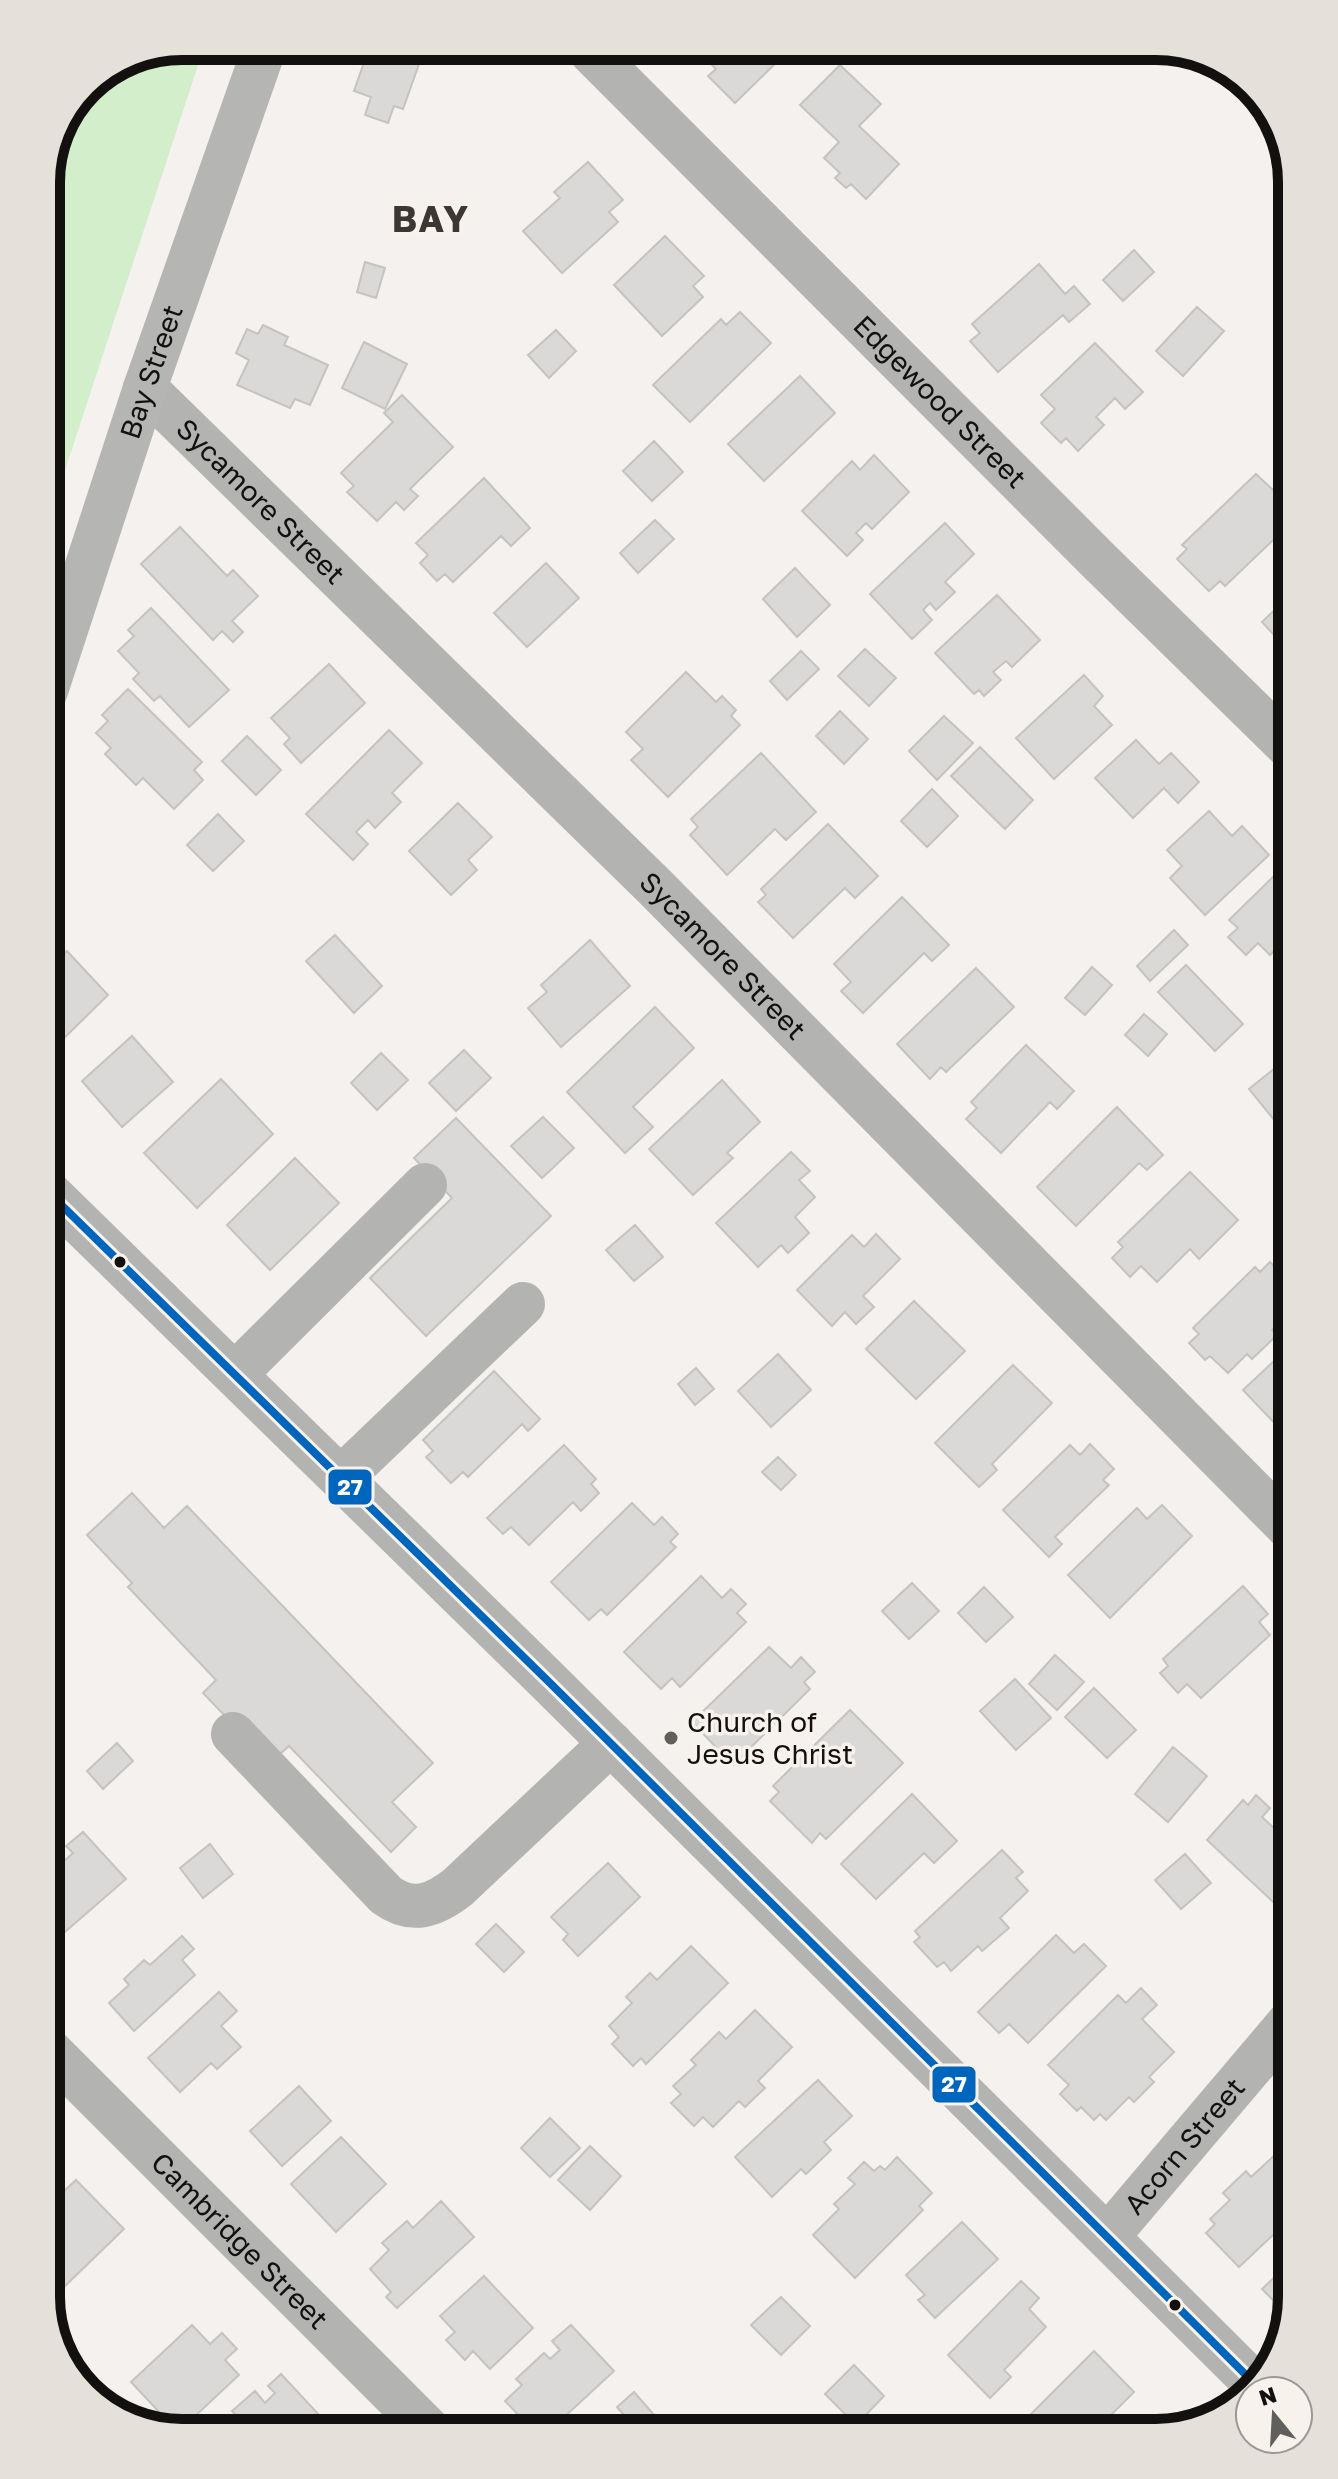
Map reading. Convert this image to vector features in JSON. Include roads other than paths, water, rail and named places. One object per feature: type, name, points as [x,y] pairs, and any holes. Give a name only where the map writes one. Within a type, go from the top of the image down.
[{"type":"main road","name":"Bay Street","points":[[60,648],[145,388],[260,60]]},
{"type":"street","name":"Edgewood Street","points":[[599,60],[1278,736]]},
{"type":"street","name":"Sycamore Street","points":[[145,388],[655,887],[1278,1517]]},
{"type":"street","points":[[235,1374],[425,1185]]},
{"type":"street","points":[[60,1204],[611,1743],[1246,2375]]},
{"type":"street","points":[[341,1478],[523,1304]]},
{"type":"street","points":[[233,1734],[386,1895],[399,1904],[422,1907],[444,1898],[458,1887],[611,1743]]},
{"type":"street","name":"Acorn Street","points":[[1108,2236],[1278,2036]]},
{"type":"street","name":"Cambridge Street","points":[[60,2061],[418,2419]]},
{"type":"place","name":"Church of Jesus Christ","points":[[671,1738]]},
{"type":"district","name":"BAY","points":[[431,219]]}]
